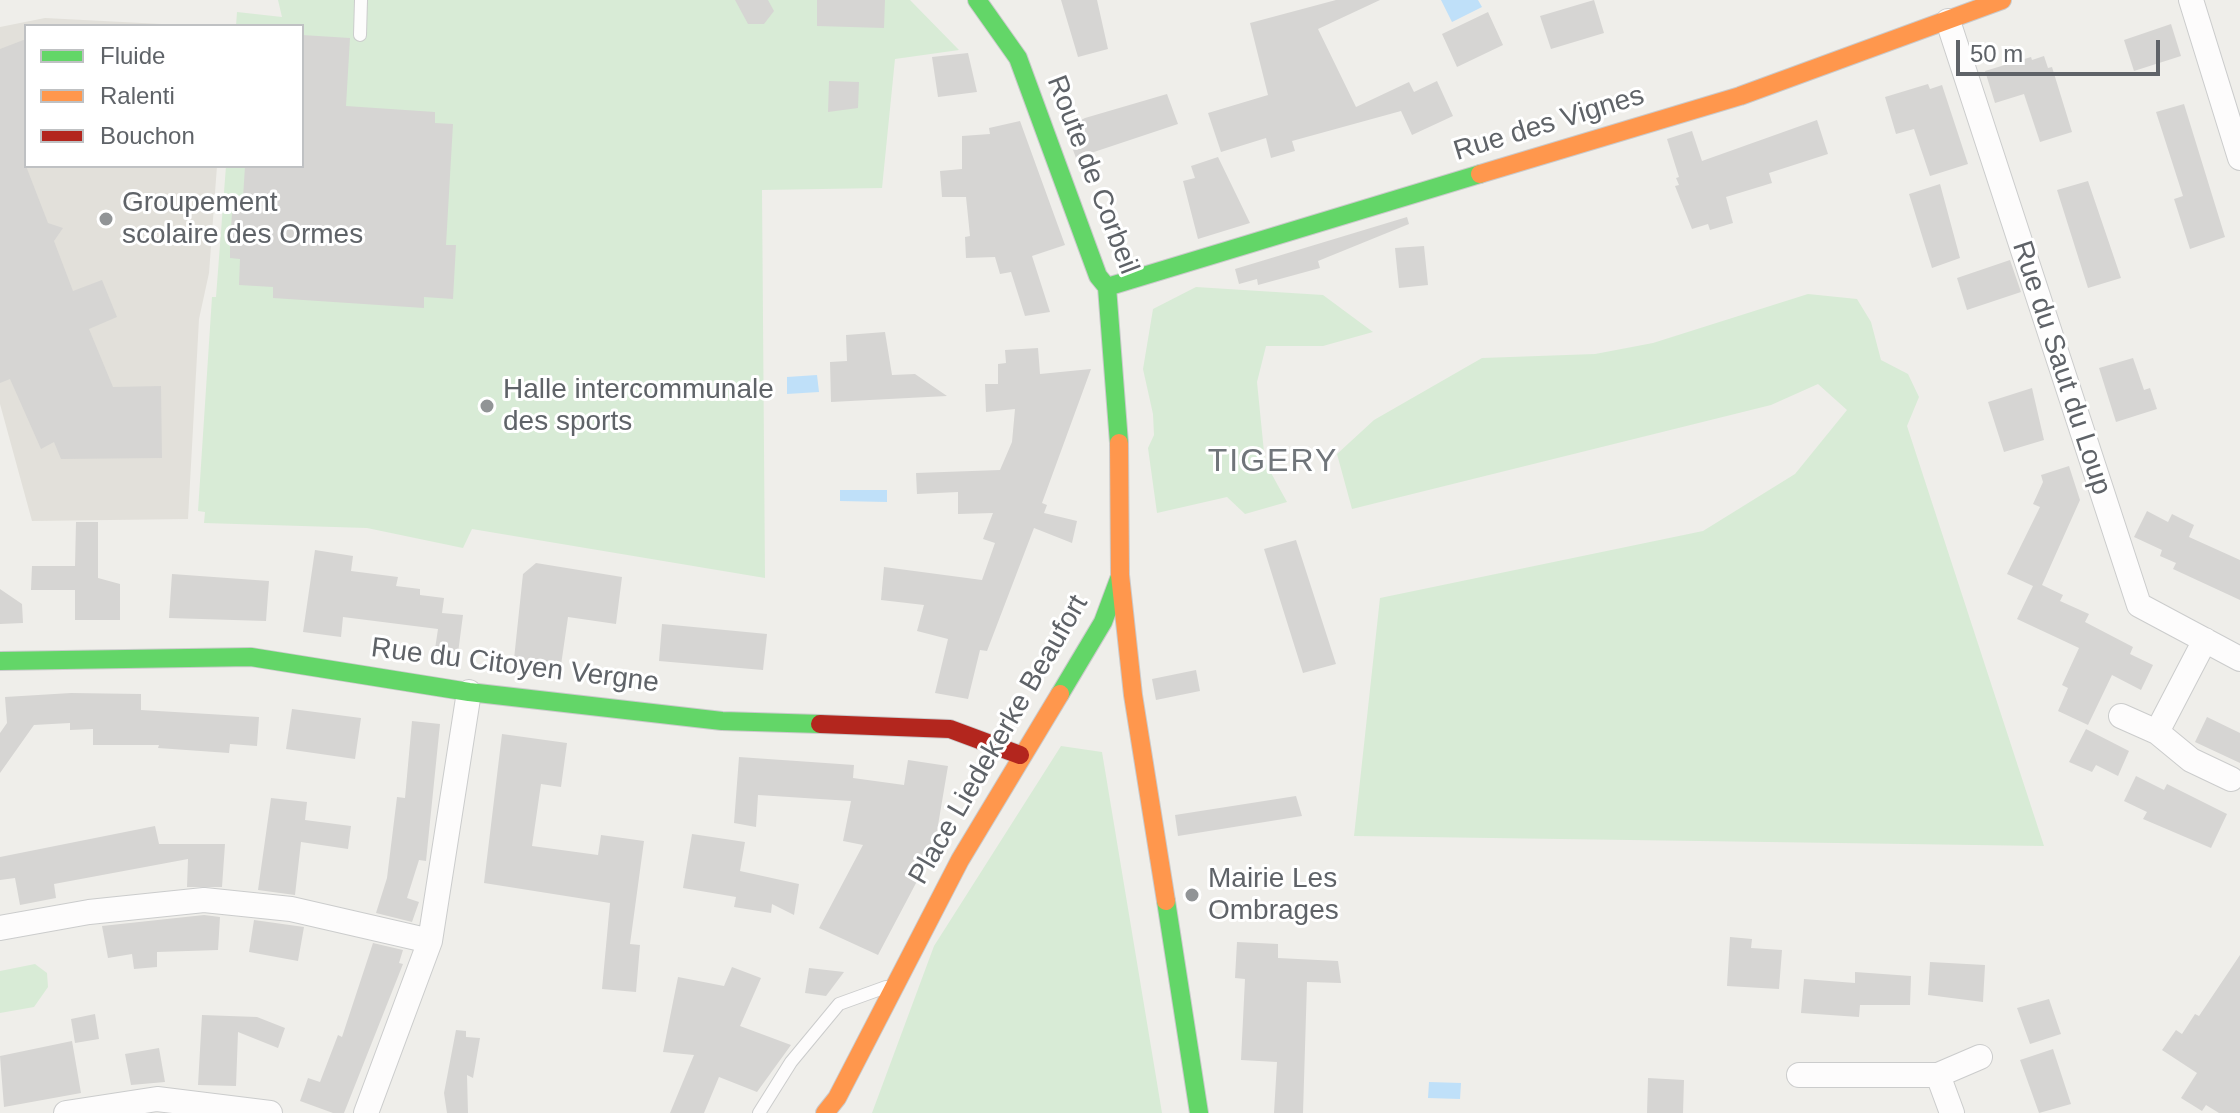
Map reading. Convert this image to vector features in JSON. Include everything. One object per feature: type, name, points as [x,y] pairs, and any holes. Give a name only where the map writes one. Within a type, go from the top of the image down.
[{"type":"street","name":"Route de Corbeil","points":[[977,0],[1018,58],[1098,276],[1107,287],[1119,406],[1120,575]]},
{"type":"street","name":"Rue des Vignes","points":[[1107,287],[1740,96],[2002,0]]},
{"type":"street","points":[[2191,0],[2234,111],[2240,158]]},
{"type":"street","name":"Rue du Saut du Loup","points":[[1948,21],[2139,605],[2240,659]]},
{"type":"street","name":"Place Liedekerke Beaufort","points":[[825,1113],[837,1098],[1020,755],[1103,622],[1120,575]]},
{"type":"street","name":"Place Liedekerke Beaufort","points":[[1120,575],[1155,845],[1199,1113]]},
{"type":"street","points":[[2157,732],[2205,640]]},
{"type":"street","name":"Rue du Citoyen Vergne","points":[[0,661],[251,657],[469,692],[722,721],[950,729],[1020,755]]},
{"type":"street","points":[[366,1113],[430,941],[469,692]]},
{"type":"street","points":[[2121,716],[2157,732],[2191,760],[2231,779]]},
{"type":"street","points":[[0,928],[89,912],[204,900],[291,909],[430,941]]},
{"type":"street","points":[[1799,1075],[1938,1075],[1980,1057]]},
{"type":"street","points":[[1938,1075],[1952,1113]]},
{"type":"street","points":[[66,1113],[157,1099],[270,1113]]},
{"type":"lane","points":[[360,35],[361,0]]},
{"type":"lane","points":[[759,1113],[791,1062],[839,1004],[896,983]]},
{"type":"shaded area","name":"Groupement scolaire des Ormes","points":[[45,18],[161,24],[24,24],[24,168],[217,168],[209,273],[199,319],[188,519],[32,521],[0,404],[0,27]]},
{"type":"green space","name":"Halle intercommunale des sports","points":[[278,0],[910,0],[959,50],[895,59],[882,188],[762,190],[765,578],[472,529],[463,548],[367,528],[204,523],[205,512],[198,511],[212,297],[216,297],[226,168],[304,168],[304,24],[236,24],[237,12],[282,17]]},
{"type":"green space","points":[[1196,287],[1323,295],[1373,332],[1323,346],[1266,346],[1257,382],[1265,462],[1287,502],[1245,514],[1227,497],[1157,513],[1148,448],[1154,435],[1153,414],[1143,369],[1153,309]]},
{"type":"green space","points":[[1808,294],[1857,299],[1871,322],[1881,360],[1908,374],[1919,397],[1907,426],[2044,846],[1354,836],[1380,598],[1703,531],[1795,474],[1847,410],[1818,384],[1771,405],[1352,509],[1337,454],[1374,420],[1482,358],[1595,354],[1653,343]]},
{"type":"green space","points":[[1061,746],[1102,752],[1162,1113],[872,1113],[934,946]]},
{"type":"green space","points":[[35,964],[47,973],[48,987],[34,1007],[0,1013],[0,971]]},
{"type":"water","points":[[1441,0],[1478,0],[1482,7],[1452,22]]},
{"type":"water","points":[[817,375],[819,392],[787,394],[787,377]]},
{"type":"water","points":[[840,490],[887,490],[887,502],[840,501]]},
{"type":"water","points":[[1429,1082],[1461,1083],[1460,1099],[1428,1098]]},
{"type":"building","points":[[735,0],[768,0],[774,11],[764,24],[748,24]]},
{"type":"building","points":[[817,0],[885,0],[884,28],[817,26]]},
{"type":"building","points":[[1061,0],[1097,0],[1108,49],[1078,57]]},
{"type":"building","points":[[1336,0],[1380,0],[1318,29],[1356,107],[1409,82],[1414,92],[1437,81],[1453,116],[1412,135],[1401,111],[1292,141],[1295,151],[1271,158],[1266,138],[1221,152],[1208,113],[1268,95],[1250,23]]},
{"type":"building","points":[[1594,0],[1604,33],[1551,49],[1540,16]]},
{"type":"building","points":[[1488,12],[1503,45],[1457,67],[1442,34]]},
{"type":"building","points":[[2171,24],[2181,56],[2134,71],[2124,40]]},
{"type":"building","points":[[304,35],[350,38],[346,106],[435,112],[435,123],[453,124],[446,245],[456,245],[453,299],[424,297],[424,308],[273,298],[273,287],[239,285],[240,259],[230,258],[230,244],[233,197],[243,198],[245,168],[304,168]]},
{"type":"building","points":[[24,40],[24,168],[27,168],[48,223],[63,228],[54,241],[73,291],[102,280],[117,317],[89,329],[113,387],[161,386],[162,458],[61,459],[54,442],[41,449],[10,379],[0,383],[0,49]]},
{"type":"building","points":[[968,53],[977,92],[938,97],[932,57]]},
{"type":"building","points":[[2044,56],[2048,68],[2052,67],[2072,132],[2040,142],[2024,94],[1995,103],[1985,71]]},
{"type":"building","points":[[829,81],[859,82],[858,108],[828,112]]},
{"type":"building","points":[[1928,84],[1930,89],[1942,85],[1968,164],[1930,176],[1914,129],[1896,134],[1885,97]]},
{"type":"building","points":[[1167,94],[1178,124],[1076,158],[1065,128],[1085,118]]},
{"type":"building","points":[[2184,104],[2225,237],[2190,249],[2174,199],[2183,196],[2156,112]]},
{"type":"building","points":[[1817,120],[1828,154],[1769,173],[1772,183],[1726,197],[1733,223],[1710,230],[1708,224],[1692,229],[1675,186],[1679,185],[1676,178],[1679,177],[1667,139],[1692,131],[1702,161]]},
{"type":"building","points":[[1020,121],[1065,245],[1032,256],[1050,312],[1025,316],[1011,272],[1000,274],[995,257],[966,258],[965,237],[970,236],[966,197],[942,197],[940,171],[962,169],[962,136],[990,134],[989,128]]},
{"type":"building","points":[[1218,157],[1250,223],[1198,239],[1183,181],[1195,178],[1191,166]]},
{"type":"building","points":[[2088,181],[2121,278],[2088,288],[2057,190]]},
{"type":"building","points":[[1940,184],[1960,258],[1932,268],[1909,194]]},
{"type":"building","points":[[1407,217],[1409,224],[1318,261],[1320,268],[1258,285],[1257,279],[1239,284],[1235,269]]},
{"type":"building","points":[[1424,246],[1428,285],[1399,288],[1395,248]]},
{"type":"building","points":[[2010,260],[2021,292],[1967,310],[1957,278]]},
{"type":"building","points":[[885,332],[892,375],[915,374],[947,396],[831,402],[830,362],[847,361],[846,335]]},
{"type":"building","points":[[1038,348],[1040,374],[1091,369],[1042,503],[1047,505],[1044,513],[1077,521],[1072,543],[1034,528],[987,651],[980,650],[968,699],[935,693],[948,639],[917,631],[924,605],[881,600],[884,567],[982,580],[995,543],[983,539],[993,513],[958,514],[958,492],[917,494],[916,473],[1000,470],[1012,442],[1015,409],[986,412],[985,384],[998,384],[998,364],[1006,363],[1005,350]]},
{"type":"building","points":[[2133,358],[2144,390],[2150,388],[2157,409],[2116,422],[2099,368]]},
{"type":"building","points":[[2032,388],[2044,440],[2004,452],[1988,402]]},
{"type":"building","points":[[2069,466],[2080,500],[2042,585],[2063,595],[2060,601],[2089,614],[2085,622],[2133,647],[2130,654],[2153,665],[2141,690],[2112,675],[2088,725],[2058,711],[2068,688],[2062,685],[2079,648],[2017,619],[2033,586],[2007,574],[2040,507],[2033,504],[2043,482],[2041,475]]},
{"type":"building","points":[[2147,511],[2168,522],[2172,514],[2194,525],[2189,537],[2240,560],[2240,600],[2173,569],[2176,563],[2160,556],[2162,550],[2134,537]]},
{"type":"building","points":[[76,522],[98,522],[98,578],[120,584],[120,620],[75,620],[75,590],[31,590],[32,566],[75,566]]},
{"type":"building","points":[[1296,540],[1336,664],[1303,673],[1264,549]]},
{"type":"building","points":[[315,550],[353,556],[351,571],[398,577],[396,586],[420,589],[420,595],[444,598],[442,613],[463,615],[458,653],[435,649],[438,629],[343,617],[341,637],[303,632]]},
{"type":"building","points":[[536,563],[622,577],[616,624],[568,617],[561,665],[514,659],[523,574]]},
{"type":"building","points":[[172,574],[269,581],[266,621],[169,618]]},
{"type":"building","points":[[0,589],[22,604],[23,623],[0,624]]},
{"type":"building","points":[[662,624],[767,634],[763,670],[659,661]]},
{"type":"building","points":[[1196,670],[1200,691],[1156,700],[1152,679]]},
{"type":"building","points":[[71,693],[141,694],[141,710],[259,717],[257,746],[230,744],[229,753],[158,748],[159,745],[93,745],[93,729],[70,730],[70,723],[34,725],[0,773],[0,733],[7,723],[5,697]]},
{"type":"building","points":[[292,709],[361,718],[355,759],[286,749]]},
{"type":"building","points":[[2207,717],[2240,733],[2240,763],[2195,742]]},
{"type":"building","points":[[412,721],[440,724],[426,861],[419,860],[407,898],[419,902],[412,922],[376,913],[387,878],[397,797],[405,798]]},
{"type":"building","points":[[2086,729],[2129,751],[2118,776],[2096,765],[2092,772],[2069,762]]},
{"type":"building","points":[[502,734],[567,743],[561,787],[541,784],[532,846],[598,855],[601,835],[644,841],[630,944],[640,945],[636,992],[602,989],[610,903],[484,883]]},
{"type":"building","points":[[739,757],[854,765],[853,778],[904,785],[908,760],[948,766],[934,849],[878,955],[819,928],[863,845],[843,841],[851,801],[758,795],[756,827],[734,823]]},
{"type":"building","points":[[2136,776],[2164,790],[2167,784],[2227,814],[2211,848],[2143,819],[2147,812],[2124,801]]},
{"type":"building","points":[[1296,796],[1302,816],[1178,836],[1175,815]]},
{"type":"building","points":[[271,798],[307,802],[305,820],[351,826],[348,849],[301,842],[295,895],[258,890]]},
{"type":"building","points":[[155,826],[159,844],[225,844],[222,887],[187,887],[188,859],[54,884],[56,898],[20,905],[15,878],[0,880],[0,857]]},
{"type":"building","points":[[692,834],[745,842],[740,871],[799,884],[794,915],[772,904],[771,913],[734,907],[736,897],[683,888]]},
{"type":"building","points":[[204,915],[220,917],[218,950],[157,952],[157,967],[134,969],[132,954],[108,958],[102,926]]},
{"type":"building","points":[[254,920],[304,927],[298,961],[249,952]]},
{"type":"building","points":[[1730,937],[1752,939],[1751,948],[1782,950],[1779,989],[1727,986]]},
{"type":"building","points":[[1237,942],[1278,944],[1278,958],[1338,961],[1341,983],[1307,982],[1303,1113],[1274,1113],[1277,1062],[1241,1060],[1245,979],[1235,978]]},
{"type":"building","points":[[373,943],[403,950],[399,963],[403,964],[344,1113],[333,1113],[300,1101],[308,1078],[320,1082],[338,1035],[342,1037]]},
{"type":"building","points":[[2240,955],[2240,1113],[2219,1113],[2206,1105],[2202,1111],[2181,1098],[2197,1073],[2162,1050],[2176,1030],[2182,1034],[2195,1014],[2199,1016]]},
{"type":"building","points":[[1930,962],[1985,965],[1983,1002],[1928,995]]},
{"type":"building","points":[[732,967],[761,978],[740,1026],[791,1045],[757,1092],[719,1077],[704,1113],[670,1113],[694,1055],[663,1052],[678,977],[724,986]]},
{"type":"building","points":[[809,968],[844,972],[826,996],[805,993]]},
{"type":"building","points":[[1855,972],[1911,976],[1910,1005],[1860,1005],[1859,1017],[1801,1013],[1804,979],[1855,983]]},
{"type":"building","points":[[2049,999],[2061,1034],[2030,1044],[2017,1008]]},
{"type":"building","points":[[95,1014],[99,1039],[75,1043],[71,1019]]},
{"type":"building","points":[[202,1015],[257,1017],[285,1028],[278,1048],[238,1032],[236,1086],[198,1085]]},
{"type":"building","points":[[456,1030],[466,1031],[466,1037],[480,1038],[473,1078],[467,1075],[468,1113],[447,1113],[444,1093]]},
{"type":"building","points":[[72,1041],[81,1093],[4,1107],[0,1056]]},
{"type":"building","points":[[159,1048],[165,1082],[131,1085],[125,1054]]},
{"type":"building","points":[[2053,1049],[2071,1104],[2039,1113],[2020,1060]]},
{"type":"building","points":[[1648,1078],[1684,1080],[1683,1113],[1647,1113]]},
{"type":"traffic: fast","points":[[977,0],[1018,58],[1098,276],[1107,287],[1119,443]]},
{"type":"traffic: fast","points":[[1107,287],[1480,174]]},
{"type":"traffic: fast","points":[[1060,694],[1103,622],[1119,579]]},
{"type":"traffic: fast","points":[[0,661],[251,657],[469,692],[722,721],[820,724]]},
{"type":"traffic: fast","points":[[1166,901],[1199,1113]]},
{"type":"traffic: slow","points":[[1480,174],[1740,96],[2002,0]]},
{"type":"traffic: slow","points":[[1119,443],[1120,575],[1133,695],[1166,901]]},
{"type":"traffic: slow","points":[[825,1113],[837,1098],[960,860],[1060,694]]},
{"type":"traffic: jam","points":[[820,724],[950,729],[1020,755]]},
{"type":"place","name":"Groupement scolaire des Ormes","points":[[106,219]]},
{"type":"place","name":"Halle intercommunale des sports","points":[[487,406]]},
{"type":"place","name":"Mairie Les Ombrages","points":[[1192,895]]},
{"type":"district","name":"TIGERY","points":[[1273,462]]}]
